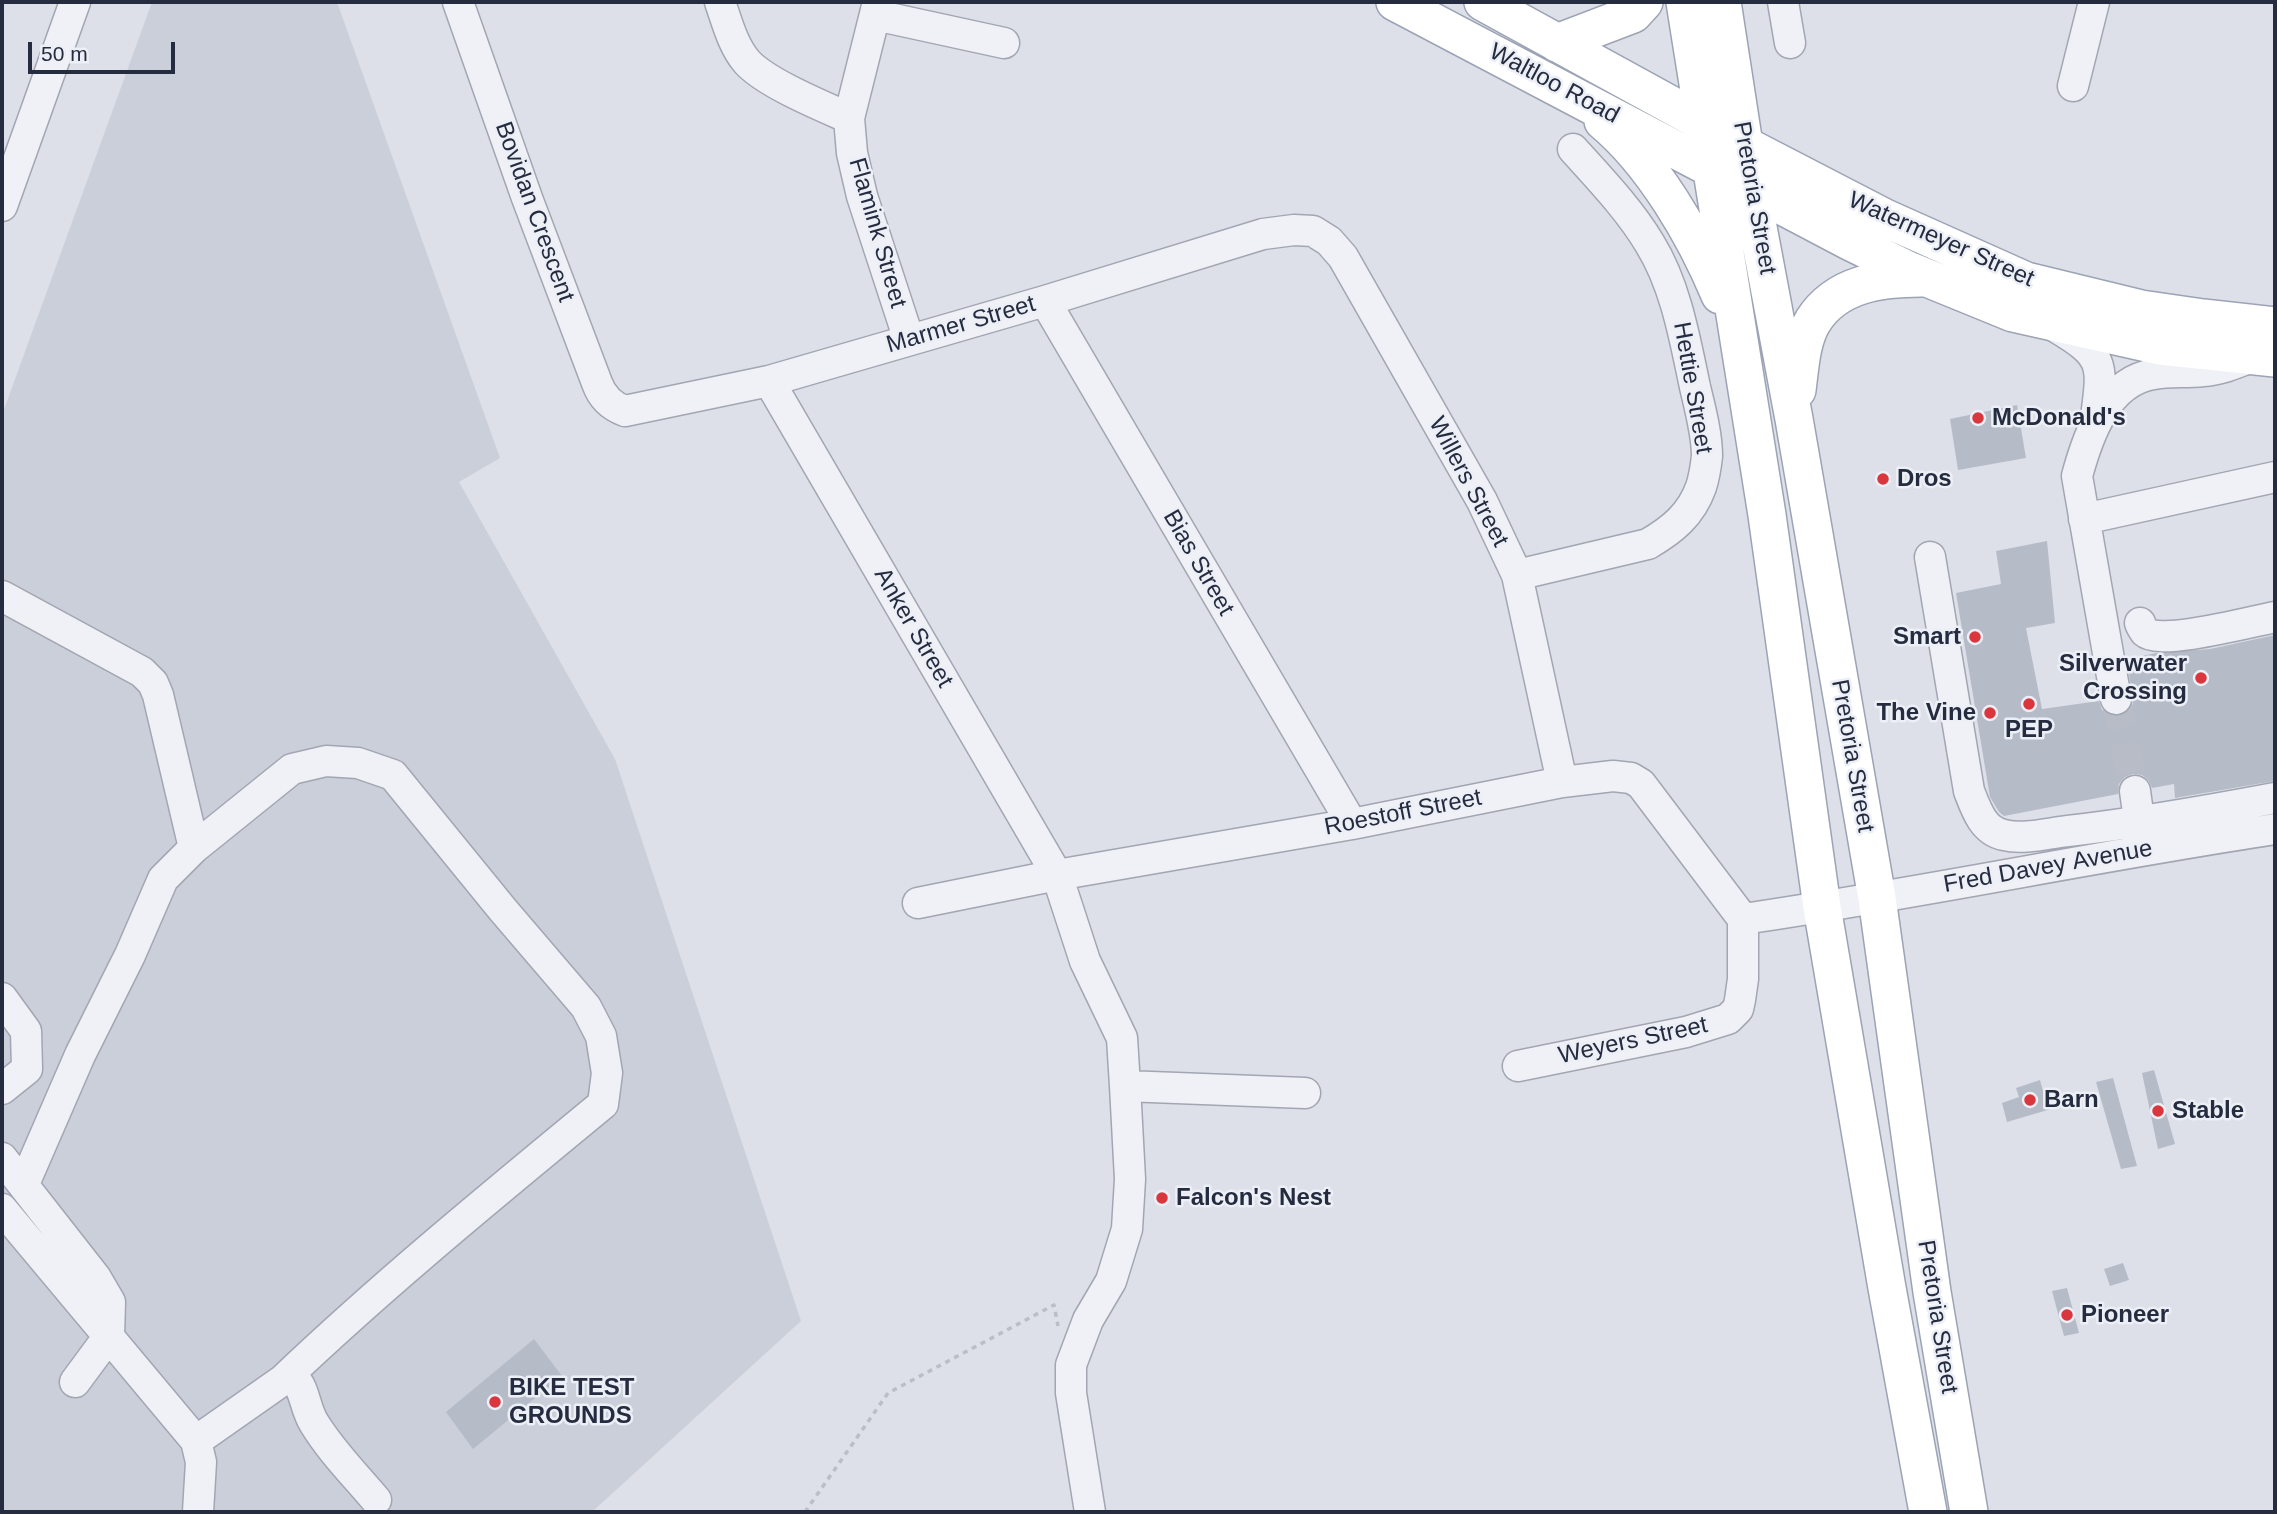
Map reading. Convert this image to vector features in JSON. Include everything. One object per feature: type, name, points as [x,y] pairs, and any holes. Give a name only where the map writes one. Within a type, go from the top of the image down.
[{"type":"main road","name":"Waltloo Road","points":[[1395,2],[1563,88],[1712,169]]},
{"type":"main road","name":"Waltloo Road","points":[[1483,2],[1704,124]]},
{"type":"main road","points":[[1557,43],[1633,14],[1644,2]]},
{"type":"main road","name":"Pretoria Street","points":[[1685,2],[1746,376],[1822,907],[1928,1512]]},
{"type":"main road","name":"Pretoria Street","points":[[1723,2],[1751,190],[1794,418],[1877,898],[1932,1292],[1969,1512]]},
{"type":"main road","points":[[1563,88],[1606,123],[1633,151],[1685,223],[1721,297],[1746,376]]},
{"type":"main road","name":"Watermeyer Street","points":[[1704,124],[1885,218],[2026,281],[2141,309],[2275,326]]},
{"type":"main road","name":"Watermeyer Street","points":[[1712,169],[1886,259],[2013,313],[2160,346],[2264,357]]},
{"type":"main road","points":[[1794,418],[1804,344],[1814,320],[1827,305],[1858,285],[1872,281],[1889,278],[1930,278]]},
{"type":"street","points":[[2,206],[75,2]]},
{"type":"street","name":"Bovidan Crescent","points":[[458,2],[600,393],[611,404],[625,411]]},
{"type":"street","points":[[720,2],[738,49],[755,70],[808,100],[849,118]]},
{"type":"street","points":[[1783,2],[1790,43]]},
{"type":"street","points":[[2073,86],[2094,2]]},
{"type":"street","points":[[877,8],[1004,43]]},
{"type":"street","name":"Flamink Street","points":[[877,8],[849,118],[852,153],[862,196],[909,340]]},
{"type":"street","name":"Hettie Street","points":[[1517,575],[1648,544],[1665,534],[1691,509],[1702,486],[1707,455],[1700,407],[1679,312],[1651,246],[1622,203],[1573,149]]},
{"type":"street","name":"Marmer Street","points":[[625,411],[769,381],[1263,234],[1294,230]]},
{"type":"street","name":"Willers Street","points":[[1294,230],[1314,232],[1329,241],[1343,257],[1482,501],[1517,575],[1562,782]]},
{"type":"street","name":"Bias Street","points":[[1045,301],[1352,824]]},
{"type":"street","points":[[2041,319],[2078,340],[2090,351],[2098,366],[2101,382],[2095,425],[2077,475],[2084,519],[2090,603],[2116,699]]},
{"type":"street","points":[[2095,425],[2116,392],[2126,383],[2141,376],[2212,370],[2264,357]]},
{"type":"street","name":"Anker Street","points":[[769,381],[1057,875],[1085,961],[1122,1038],[1130,1179],[1127,1229],[1111,1281],[1088,1320],[1071,1365],[1071,1393],[1090,1512]]},
{"type":"street","points":[[2084,519],[2275,477]]},
{"type":"street","points":[[1930,557],[1969,791],[1978,814],[1987,826],[2003,835],[2141,836],[2275,798]]},
{"type":"street","points":[[2,596],[142,672],[152,683],[158,695],[194,848]]},
{"type":"street","points":[[2140,623],[2144,632],[2153,636],[2183,636],[2275,617]]},
{"type":"street","points":[[24,1184],[80,1055],[130,955],[163,879],[194,848],[292,769],[326,761],[358,763],[393,775],[586,1007],[601,1036],[607,1073],[603,1104],[425,1251],[337,1328],[283,1380],[196,1441]]},
{"type":"street","name":"Roestoff Street","points":[[918,903],[1057,875],[1352,824],[1562,782],[1614,776],[1631,778],[1642,784],[1743,919]]},
{"type":"street","points":[[2135,791],[2141,836]]},
{"type":"street","name":"Fred Davey Avenue","points":[[1822,907],[1877,898],[2141,836],[2275,829]]},
{"type":"street","points":[[1743,919],[1822,907]]},
{"type":"street","name":"Weyers Street","points":[[1518,1066],[1686,1032],[1728,1019],[1738,1009],[1740,1000],[1743,979],[1743,919]]},
{"type":"street","points":[[2,998],[26,1031],[27,1069],[2,1089]]},
{"type":"street","points":[[1125,1086],[1305,1093]]},
{"type":"street","points":[[2,1158],[104,1290],[110,1302],[106,1343],[75,1382]]},
{"type":"street","points":[[2,1209],[179,1439],[186,1452],[188,1466],[184,1512]]},
{"type":"street","points":[[2,1241],[18,1249],[33,1262],[196,1441],[201,1462],[198,1512]]},
{"type":"street","points":[[283,1380],[292,1377],[297,1380],[313,1422],[376,1500]]},
{"type":"path","points":[[805,1512],[888,1393],[1054,1305],[1059,1331]]},
{"type":"shaded area","points":[[152,2],[337,2],[500,458],[459,482],[615,759],[801,1321],[592,1512],[2,1512],[2,415]]},
{"type":"building","points":[[2017,405],[2026,458],[1958,470],[1950,419]]},
{"type":"building","name":"Silverwater Crossing","points":[[2047,541],[2055,623],[2026,628],[2042,709],[2099,701],[2102,710],[2109,715],[2120,716],[2128,712],[2133,704],[2127,659],[2156,653],[2210,649],[2275,635],[2275,781],[2175,798],[2174,784],[2152,788],[2142,775],[2133,774],[2125,777],[2119,784],[2118,794],[2004,816],[1999,812],[1990,797],[1956,593],[2001,584],[1996,551]]},
{"type":"building","name":"Stable","points":[[2154,1070],[2175,1144],[2158,1149],[2142,1073]]},
{"type":"building","points":[[2113,1078],[2137,1166],[2121,1169],[2096,1082]]},
{"type":"building","name":"Barn","points":[[2040,1080],[2051,1109],[2007,1122],[2002,1103],[2019,1097],[2016,1088]]},
{"type":"building","points":[[2123,1263],[2129,1280],[2110,1286],[2104,1269]]},
{"type":"building","points":[[2067,1288],[2079,1333],[2064,1336],[2052,1291]]},
{"type":"building","name":"BIKE TEST GROUNDS","points":[[534,1339],[562,1376],[473,1449],[446,1412]]},
{"type":"tunnel","points":[[2116,699],[2135,791]]},
{"type":"place","name":"McDonald's","points":[[1978,418]]},
{"type":"place","name":"Dros","points":[[1883,479]]},
{"type":"place","name":"Smart","points":[[1975,637]]},
{"type":"place","name":"Silverwater Crossing","points":[[2201,678]]},
{"type":"place","name":"PEP","points":[[2029,704]]},
{"type":"place","name":"The Vine","points":[[1990,713]]},
{"type":"place","name":"Barn","points":[[2030,1100]]},
{"type":"place","name":"Stable","points":[[2158,1111]]},
{"type":"place","name":"Falcon's Nest","points":[[1162,1198]]},
{"type":"place","name":"Pioneer","points":[[2067,1315]]},
{"type":"place","name":"BIKE TEST GROUNDS","points":[[495,1402]]}]
